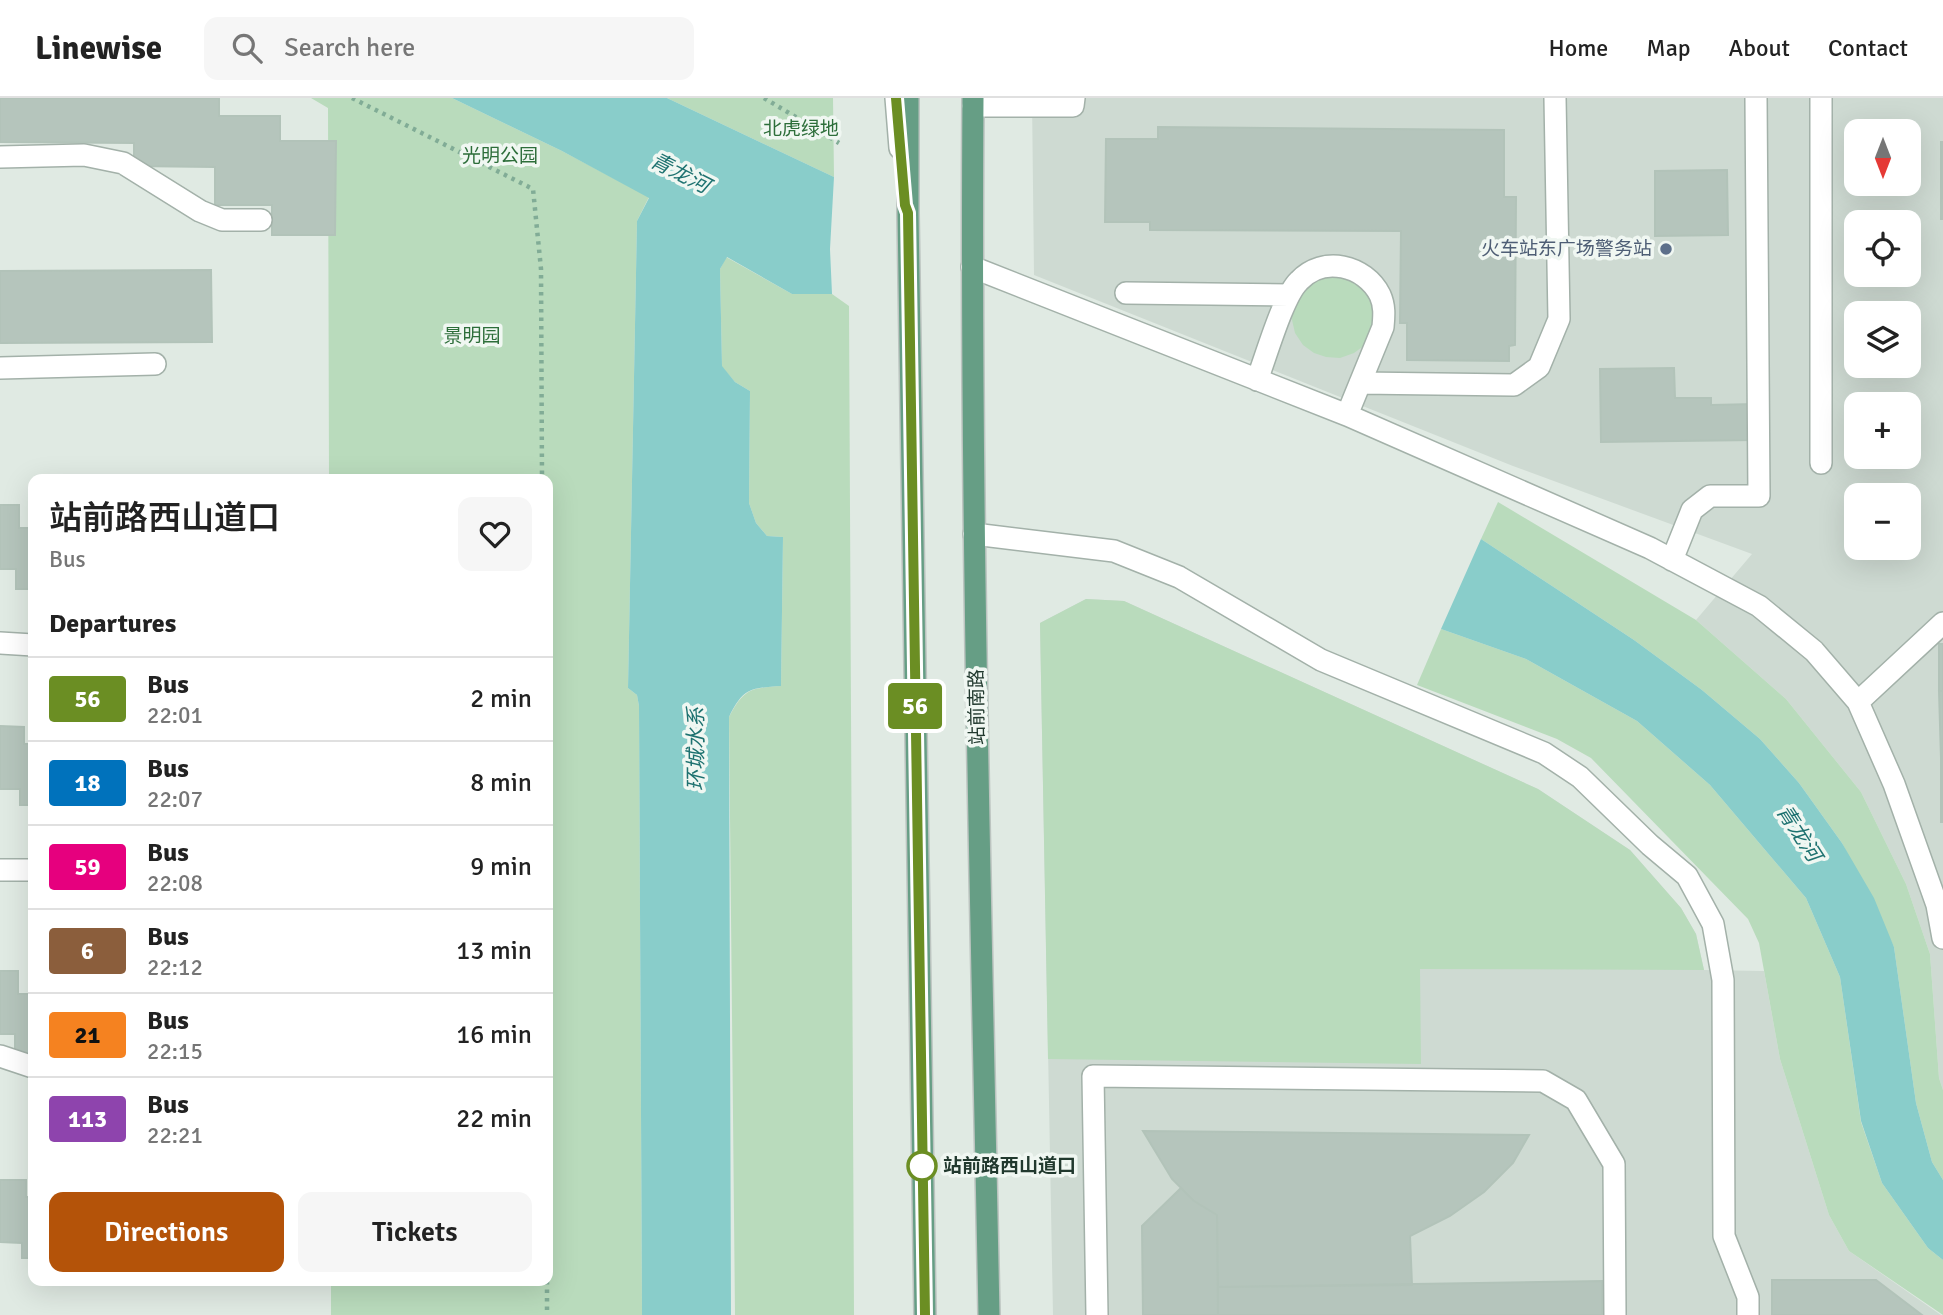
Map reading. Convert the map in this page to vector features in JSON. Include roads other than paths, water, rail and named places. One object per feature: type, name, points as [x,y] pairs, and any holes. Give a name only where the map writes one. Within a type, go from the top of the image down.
[{"type":"main road","points":[[908,98],[925,1315]]},
{"type":"main road","name":"站前南路","points":[[973,102],[974,534],[989,1315]]},
{"type":"street","points":[[895,98],[908,213]]},
{"type":"street","points":[[973,102],[1073,106],[1074,98]]},
{"type":"street","points":[[1360,383],[1514,385],[1539,367],[1559,319],[1555,98]]},
{"type":"street","points":[[1672,560],[1692,509],[1710,495],[1759,495],[1756,98]]},
{"type":"street","points":[[1821,98],[1821,463]]},
{"type":"street","points":[[0,157],[84,155],[123,163],[200,211],[222,220],[261,220]]},
{"type":"street","points":[[1257,380],[1289,295],[1298,281],[1313,270],[1329,266],[1346,267],[1361,273],[1372,283],[1381,297],[1385,312],[1383,327],[1347,415]]},
{"type":"street","points":[[972,267],[1347,415],[1650,548],[1759,606],[1814,651],[1858,702],[1894,784],[1937,905],[1943,938]]},
{"type":"street","points":[[1126,293],[1289,295]]},
{"type":"street","points":[[0,368],[155,364]]},
{"type":"street","points":[[974,534],[1114,551],[1178,577],[1321,660],[1544,753],[1580,776],[1650,845],[1687,876],[1713,924],[1723,980],[1724,1236],[1748,1297],[1748,1315]]},
{"type":"street","points":[[1858,702],[1943,622]]},
{"type":"street","points":[[0,643],[28,645]]},
{"type":"street","points":[[0,870],[28,870]]},
{"type":"street","points":[[0,1056],[28,1065]]},
{"type":"street","points":[[1097,1315],[1093,1076],[1543,1081],[1576,1100],[1614,1164],[1615,1315]]},
{"type":"water","points":[[452,98],[667,98],[834,177],[830,249],[832,294],[792,294],[727,257],[720,269],[722,366],[735,382],[750,391],[749,503],[756,523],[767,536],[783,537],[781,686],[749,691],[739,700],[729,717],[731,1315],[642,1315],[639,706],[637,695],[628,688],[637,221],[649,198],[562,151]]},
{"type":"water","name":"青龙河","points":[[1481,539],[1634,640],[1702,690],[1760,739],[1799,783],[1842,843],[1874,898],[1894,947],[1916,1103],[1932,1162],[1943,1180],[1943,1260],[1928,1248],[1882,1183],[1861,1121],[1840,977],[1806,898],[1710,785],[1637,721],[1526,659],[1441,629]]},
{"type":"place","name":"火车站东广场警务站","points":[[1666,249]]},
{"type":"place","name":"站前路西山道口","points":[[922,1166]]},
{"type":"park label","name":"北虎绿地","points":[[801,129]]},
{"type":"park label","name":"光明公园","points":[[500,156]]},
{"type":"park label","name":"景明园","points":[[472,336]]},
{"type":"water label","name":"环城水系","points":[[696,749]]}]
